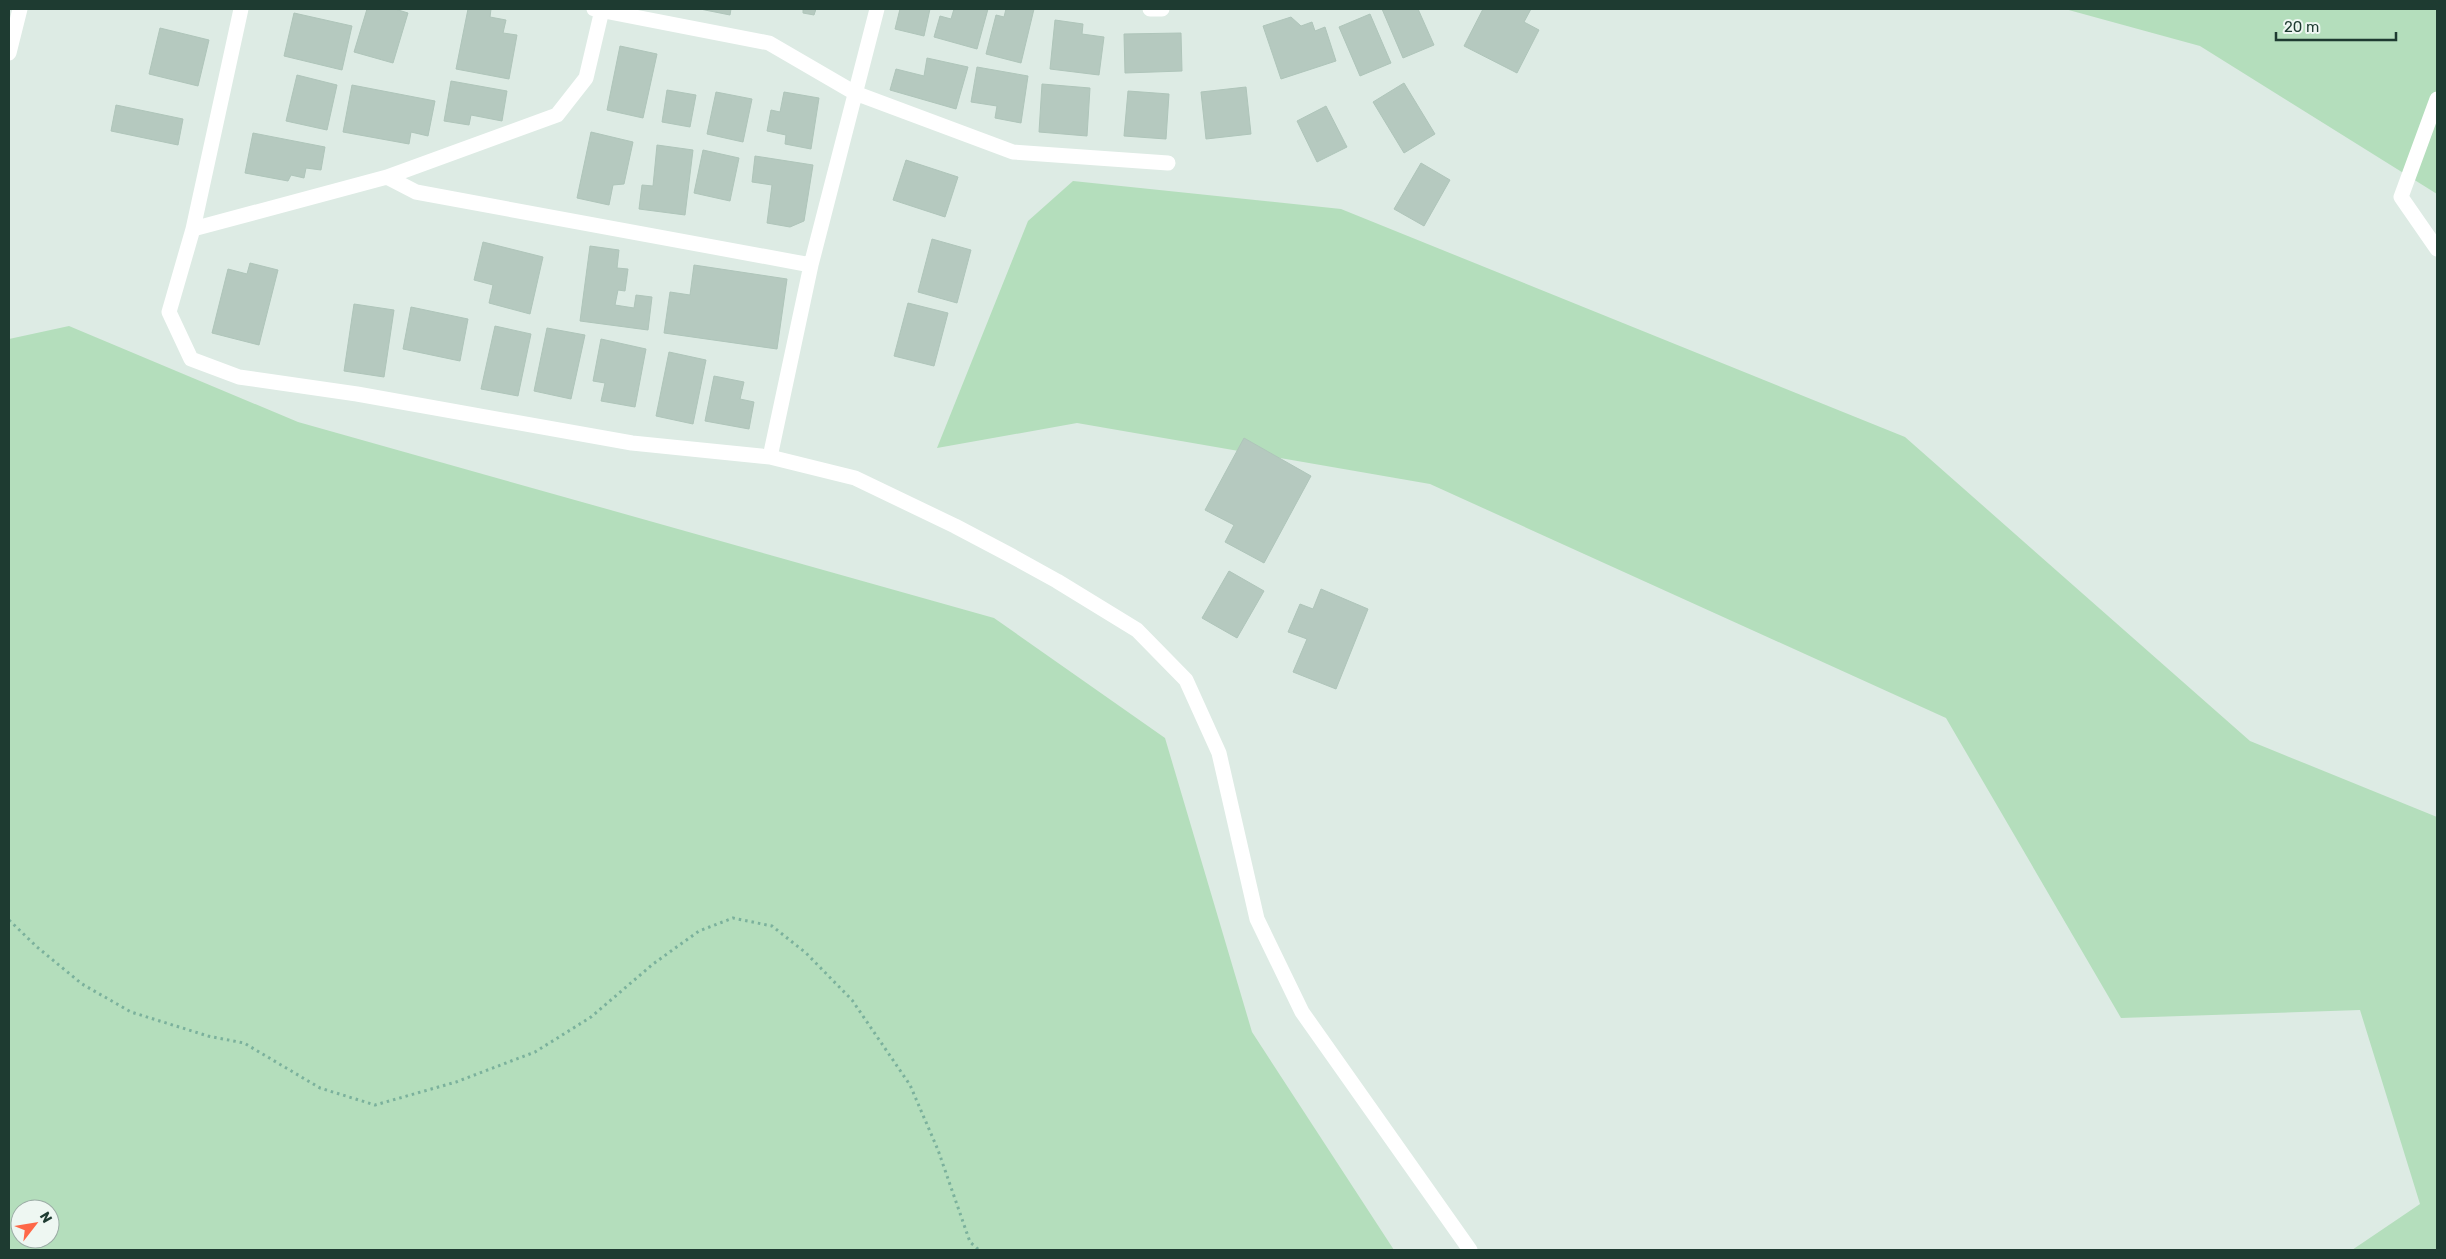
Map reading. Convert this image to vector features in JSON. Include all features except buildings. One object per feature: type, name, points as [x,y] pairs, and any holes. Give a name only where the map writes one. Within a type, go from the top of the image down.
[{"type":"street","points":[[9,53],[20,9]]},
{"type":"street","points":[[241,9],[193,229],[169,312],[191,359],[239,377],[357,394],[632,443],[770,457],[856,478],[1010,555],[1058,581],[1137,630],[1186,680],[1218,752],[1257,920],[1302,1012],[1470,1250]]},
{"type":"street","points":[[770,457],[811,265],[877,9]]},
{"type":"street","points":[[1150,9],[1162,9]]},
{"type":"street","points":[[193,229],[387,177],[557,115],[586,78],[598,10],[769,43],[855,93],[1013,152],[1168,163]]},
{"type":"street","points":[[2437,99],[2401,197],[2437,249]]},
{"type":"street","points":[[387,177],[416,192],[811,265]]},
{"type":"path","points":[[9,920],[37,948],[82,984],[131,1012],[208,1036],[244,1043],[320,1088],[375,1105],[456,1082],[536,1052],[591,1017],[653,964],[699,931],[733,918],[772,926],[806,953],[852,1000],[910,1085],[938,1150],[970,1242],[979,1250]]},
{"type":"green space","points":[[2065,9],[2437,9],[2437,194],[2200,46]]},
{"type":"green space","points":[[1073,181],[1341,209],[1905,437],[2250,741],[2437,817],[2437,1250],[2352,1250],[2420,1204],[2360,1010],[2121,1018],[1946,718],[1430,484],[1077,423],[937,448],[1028,221]]},
{"type":"green space","points":[[69,326],[298,422],[994,618],[1165,738],[1252,1032],[1394,1250],[9,1250],[9,339]]}]
